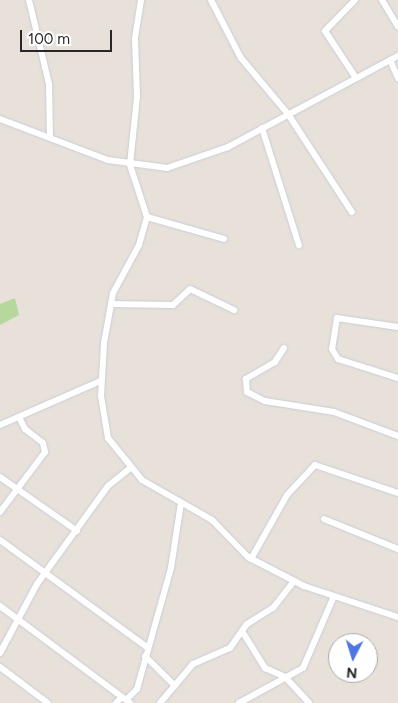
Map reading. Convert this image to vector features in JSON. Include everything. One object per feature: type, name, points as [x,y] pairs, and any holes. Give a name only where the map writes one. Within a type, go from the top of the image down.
[{"type":"street","points":[[29,0],[50,92],[50,137]]},
{"type":"street","points":[[141,0],[135,39],[137,97],[130,165],[147,217],[139,245],[111,304],[100,381],[108,438],[130,468],[181,503],[212,520],[251,559],[294,581],[398,617]]},
{"type":"street","points":[[211,0],[241,58],[288,114],[352,212]]},
{"type":"street","points":[[355,0],[325,32],[356,78]]},
{"type":"street","points":[[382,0],[398,27]]},
{"type":"street","points":[[0,119],[130,165],[151,169],[184,164],[262,128],[398,56]]},
{"type":"street","points":[[390,60],[398,78]]},
{"type":"street","points":[[262,128],[299,245]]},
{"type":"street","points":[[147,217],[224,239]]},
{"type":"street","points":[[111,304],[174,305],[190,289],[234,310]]},
{"type":"street","points":[[398,327],[337,318],[332,349],[338,359],[398,378]]},
{"type":"street","points":[[284,348],[275,362],[246,379],[247,392],[265,401],[334,412],[398,436]]},
{"type":"street","points":[[0,425],[100,381]]},
{"type":"street","points":[[0,512],[45,449],[20,417]]},
{"type":"street","points":[[251,559],[287,495],[315,465],[398,493]]},
{"type":"street","points":[[0,652],[18,619],[47,574],[108,486],[130,468]]},
{"type":"street","points":[[0,477],[77,531]]},
{"type":"street","points":[[116,703],[126,700],[136,690],[171,568],[181,503]]},
{"type":"street","points":[[324,519],[398,549]]},
{"type":"street","points":[[0,540],[147,647]]},
{"type":"street","points":[[160,703],[194,664],[230,648],[242,631],[273,608],[294,581]]},
{"type":"street","points":[[239,703],[307,662],[334,596]]},
{"type":"street","points":[[0,606],[126,700]]},
{"type":"street","points":[[242,631],[263,666],[285,677],[309,703]]},
{"type":"street","points":[[145,656],[175,686]]},
{"type":"street","points":[[0,667],[48,703]]},
{"type":"green space","points":[[15,298],[19,315],[0,325],[0,304]]}]
